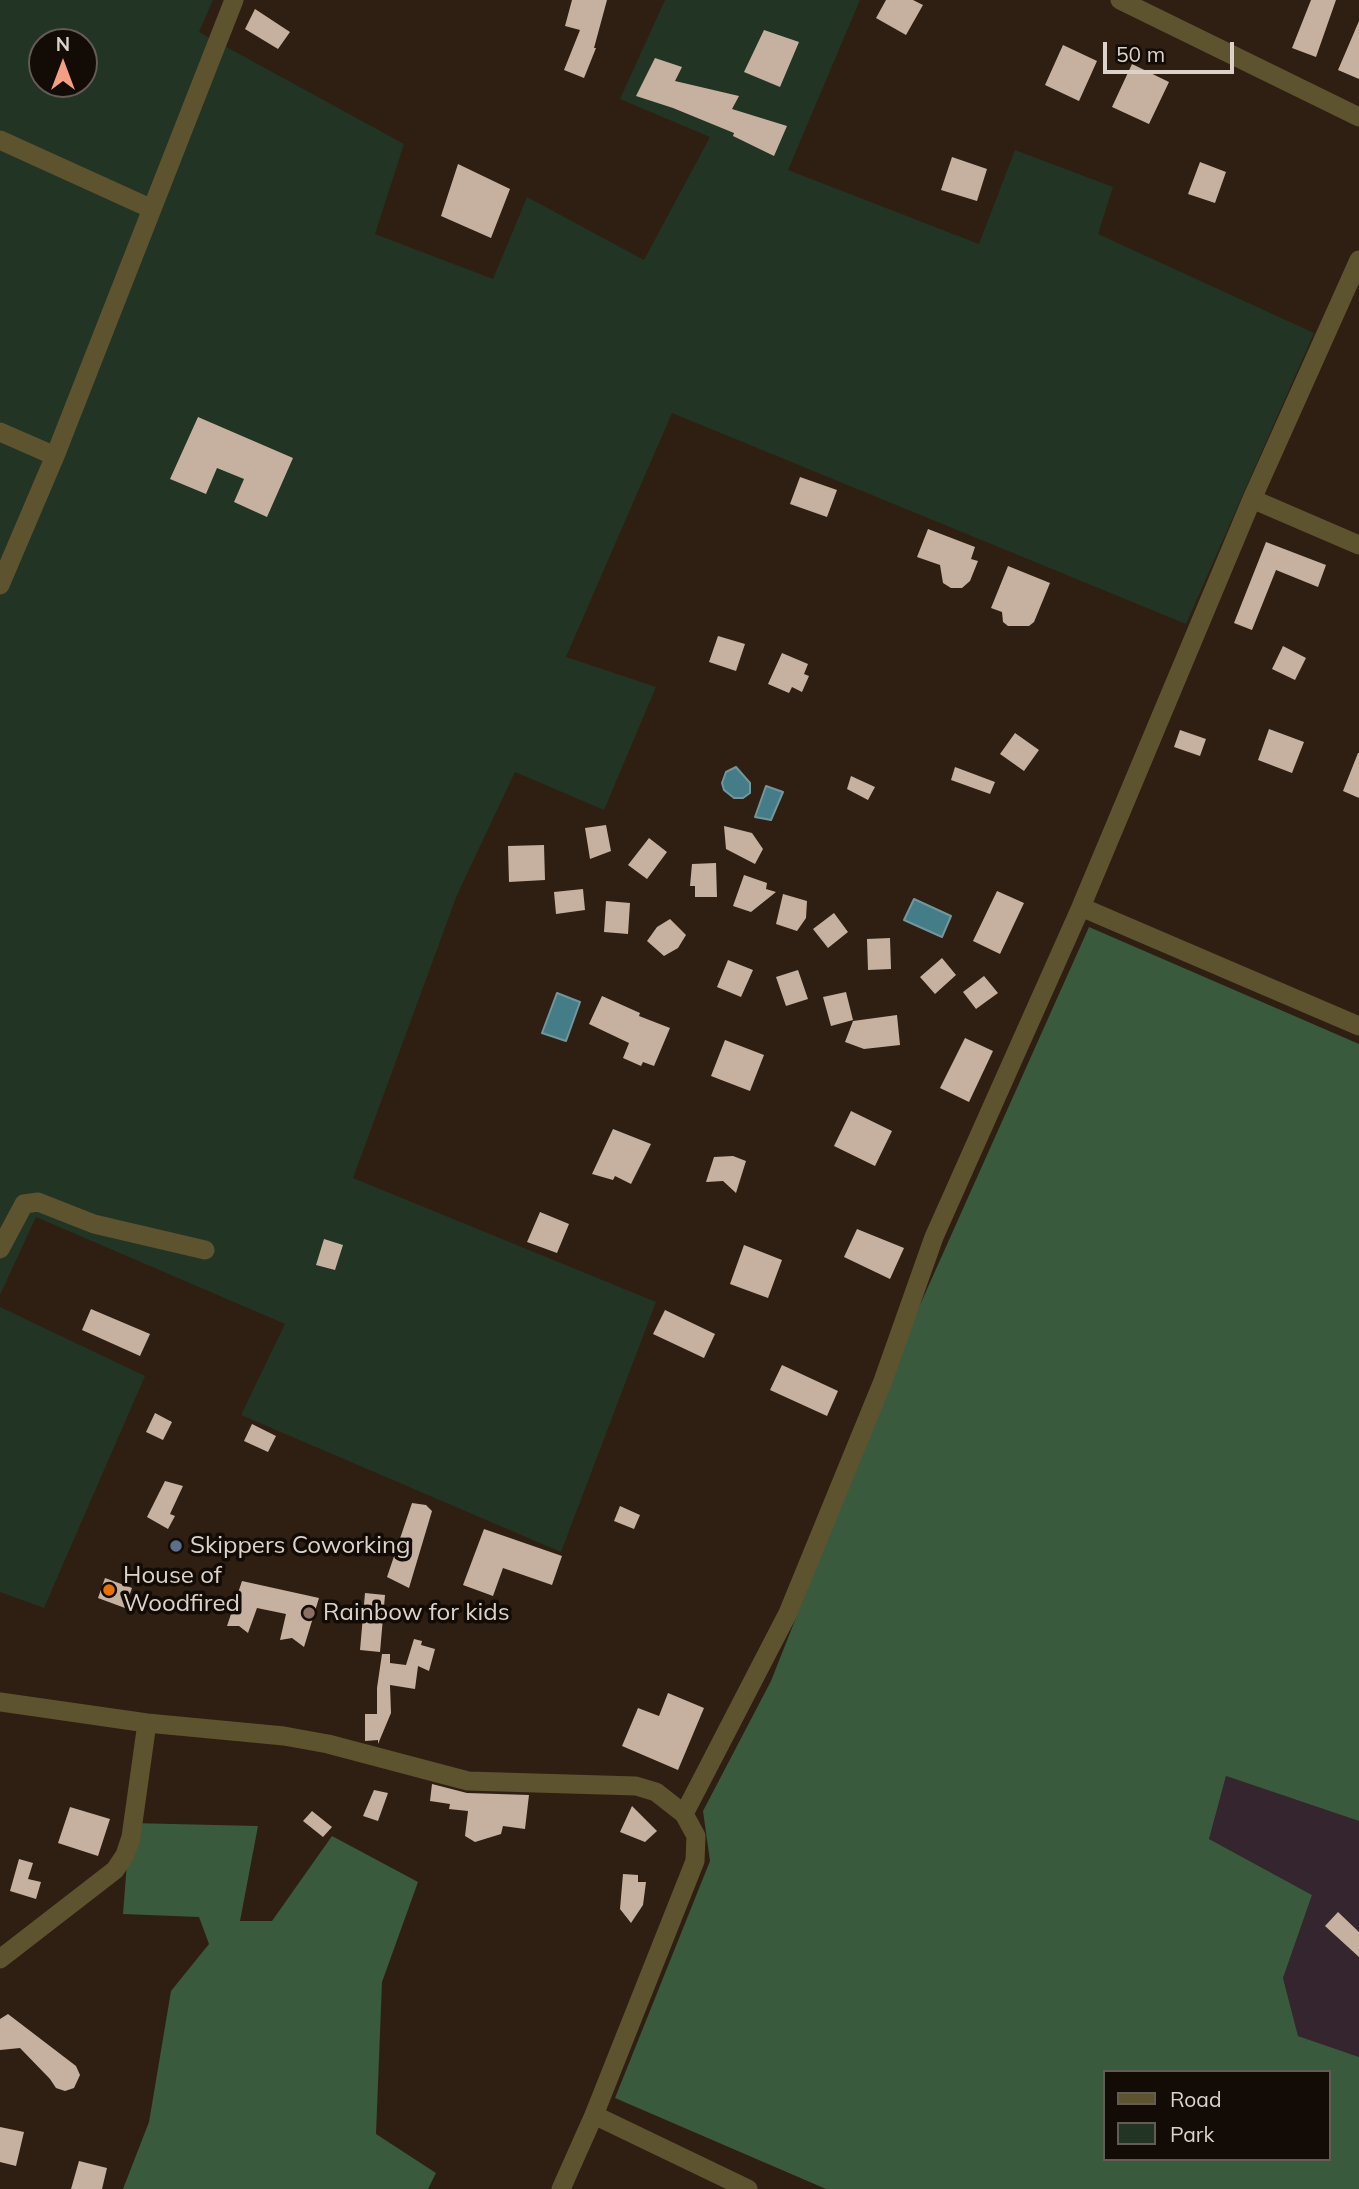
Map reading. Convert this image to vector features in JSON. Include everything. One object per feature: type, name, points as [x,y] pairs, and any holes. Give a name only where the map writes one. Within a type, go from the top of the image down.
[{"type":"street","points":[[0,585],[55,456],[234,0]]},
{"type":"street","points":[[1120,0],[1359,117]]},
{"type":"street","points":[[0,140],[152,209]]},
{"type":"street","points":[[684,1814],[788,1613],[883,1381],[934,1237],[1081,907],[1252,499],[1359,260]]},
{"type":"street","points":[[0,432],[55,456]]},
{"type":"street","points":[[1252,499],[1359,545]]},
{"type":"street","points":[[1081,907],[1359,1026]]},
{"type":"street","points":[[0,1249],[24,1204],[38,1202],[94,1224],[205,1250]]},
{"type":"street","points":[[0,1702],[147,1723],[284,1736],[328,1744],[468,1781],[636,1786],[656,1792],[684,1814],[696,1836],[695,1861],[594,2115],[561,2189]]},
{"type":"street","points":[[0,1959],[115,1870],[125,1855],[131,1837],[147,1723]]},
{"type":"street","points":[[594,2115],[748,2189]]},
{"type":"shaded area","points":[[1226,1776],[1359,1821],[1359,2057],[1298,2036],[1283,1978],[1312,1895],[1209,1839]]},
{"type":"green space","points":[[0,0],[213,0],[199,32],[404,144],[375,234],[493,279],[527,197],[644,260],[710,137],[620,99],[665,0],[860,0],[788,170],[979,244],[1015,150],[1113,187],[1098,234],[1314,333],[1186,624],[672,413],[566,657],[656,687],[604,810],[515,772],[457,895],[353,1178],[656,1302],[561,1552],[241,1415],[285,1324],[36,1217],[0,1295]]},
{"type":"green space","points":[[1089,927],[1359,1044],[1359,1821],[1226,1776],[1209,1839],[1312,1895],[1283,1978],[1298,2036],[1359,2057],[1359,2189],[826,2189],[615,2098],[710,1861],[703,1811],[771,1681],[915,1316]]},
{"type":"green space","points":[[0,1307],[145,1376],[44,1608],[0,1592]]},
{"type":"green space","points":[[130,1823],[258,1826],[240,1921],[272,1921],[332,1836],[418,1882],[382,1982],[376,2134],[436,2173],[428,2189],[123,2189],[149,2122],[171,1991],[209,1944],[199,1917],[123,1914]]},
{"type":"water","points":[[736,767],[750,783],[750,793],[743,798],[734,798],[724,790],[722,783],[726,772]]},
{"type":"water","points":[[766,786],[783,792],[771,820],[755,817]]},
{"type":"water","points":[[914,899],[951,916],[942,937],[904,920]]},
{"type":"water","points":[[557,993],[580,1002],[566,1041],[542,1033]]},
{"type":"building","points":[[572,0],[607,0],[596,48],[584,78],[564,70],[580,30],[565,26]]},
{"type":"building","points":[[886,0],[913,0],[923,5],[906,35],[876,18]]},
{"type":"building","points":[[1311,0],[1336,0],[1316,57],[1292,48]]},
{"type":"building","points":[[255,9],[290,32],[278,49],[245,29]]},
{"type":"building","points":[[1359,21],[1359,79],[1338,70]]},
{"type":"building","points":[[764,30],[799,42],[780,87],[744,72]]},
{"type":"building","points":[[1063,45],[1097,61],[1079,101],[1045,85]]},
{"type":"building","points":[[655,58],[682,67],[675,81],[739,96],[732,109],[787,126],[774,156],[733,136],[734,133],[636,96]]},
{"type":"building","points":[[1132,64],[1169,82],[1149,124],[1112,107]]},
{"type":"building","points":[[952,157],[987,169],[977,201],[941,190]]},
{"type":"building","points":[[1200,162],[1226,172],[1215,203],[1188,194]]},
{"type":"building","points":[[458,164],[510,189],[491,238],[441,216]]},
{"type":"building","points":[[198,417],[293,458],[267,517],[234,502],[244,479],[217,468],[206,494],[170,479]]},
{"type":"building","points":[[800,477],[837,490],[827,517],[790,504]]},
{"type":"building","points":[[928,529],[975,547],[971,559],[978,561],[970,581],[962,588],[951,588],[943,583],[940,565],[917,557]]},
{"type":"building","points":[[1266,542],[1326,565],[1318,587],[1276,570],[1252,630],[1234,623]]},
{"type":"building","points":[[1008,566],[1050,583],[1034,622],[1029,626],[1008,626],[1003,622],[1002,612],[991,608]]},
{"type":"building","points":[[718,636],[745,644],[736,671],[709,662]]},
{"type":"building","points":[[1283,646],[1306,658],[1295,680],[1272,669]]},
{"type":"building","points":[[782,653],[808,664],[804,674],[809,676],[802,692],[792,687],[789,693],[768,684]]},
{"type":"building","points":[[1269,729],[1304,742],[1292,773],[1258,760]]},
{"type":"building","points":[[1180,730],[1206,739],[1200,756],[1174,747]]},
{"type":"building","points":[[1015,733],[1039,750],[1024,771],[1000,754]]},
{"type":"building","points":[[1359,753],[1359,798],[1343,791]]},
{"type":"building","points":[[955,767],[995,782],[990,794],[951,780]]},
{"type":"building","points":[[851,776],[875,787],[868,800],[847,789]]},
{"type":"building","points":[[606,825],[611,851],[590,859],[585,828]]},
{"type":"building","points":[[724,826],[752,833],[763,849],[755,864],[726,849]]},
{"type":"building","points":[[649,838],[667,852],[647,879],[628,865]]},
{"type":"building","points":[[544,845],[545,880],[509,882],[508,846]]},
{"type":"building","points":[[716,863],[717,897],[695,897],[695,886],[690,886],[692,864]]},
{"type":"building","points":[[744,875],[767,883],[766,889],[776,892],[751,912],[733,906]]},
{"type":"building","points":[[583,889],[585,910],[556,914],[554,892]]},
{"type":"building","points":[[997,891],[1024,903],[1000,954],[973,941]]},
{"type":"building","points":[[783,894],[807,901],[806,918],[797,931],[776,924]]},
{"type":"building","points":[[606,901],[630,903],[628,934],[604,932]]},
{"type":"building","points":[[834,913],[848,932],[828,948],[813,929]]},
{"type":"building","points":[[670,919],[686,935],[678,948],[664,956],[647,941],[657,927]]},
{"type":"building","points":[[890,938],[891,969],[868,970],[867,939]]},
{"type":"building","points":[[942,958],[956,975],[935,994],[920,977]]},
{"type":"building","points":[[728,960],[753,970],[741,997],[717,987]]},
{"type":"building","points":[[798,970],[808,999],[786,1006],[776,977]]},
{"type":"building","points":[[984,976],[998,993],[976,1009],[963,992]]},
{"type":"building","points":[[846,992],[853,1020],[831,1026],[823,997]]},
{"type":"building","points":[[602,996],[640,1013],[639,1016],[670,1028],[654,1066],[643,1062],[641,1066],[623,1058],[629,1043],[589,1024]]},
{"type":"building","points":[[897,1015],[900,1045],[864,1049],[845,1042],[853,1021]]},
{"type":"building","points":[[965,1038],[993,1051],[969,1102],[940,1088]]},
{"type":"building","points":[[725,1040],[764,1055],[750,1091],[711,1076]]},
{"type":"building","points":[[851,1111],[892,1131],[875,1166],[834,1146]]},
{"type":"building","points":[[613,1129],[651,1144],[631,1184],[615,1176],[613,1180],[592,1174]]},
{"type":"building","points":[[733,1156],[746,1161],[736,1193],[723,1181],[706,1182],[714,1157]]},
{"type":"building","points":[[540,1212],[569,1224],[557,1253],[527,1242]]},
{"type":"building","points":[[857,1229],[904,1248],[890,1279],[844,1257]]},
{"type":"building","points":[[324,1239],[343,1245],[335,1270],[316,1265]]},
{"type":"building","points":[[744,1245],[782,1260],[768,1298],[730,1284]]},
{"type":"building","points":[[91,1309],[150,1334],[140,1356],[82,1330]]},
{"type":"building","points":[[665,1310],[715,1334],[704,1358],[653,1334]]},
{"type":"building","points":[[782,1365],[838,1391],[827,1416],[770,1390]]},
{"type":"building","points":[[155,1413],[172,1422],[163,1440],[146,1432]]},
{"type":"building","points":[[252,1424],[276,1436],[268,1452],[244,1441]]},
{"type":"building","points":[[165,1481],[183,1486],[170,1514],[175,1516],[168,1529],[147,1517]]},
{"type":"building","points":[[412,1503],[426,1505],[432,1511],[409,1588],[387,1577]]},
{"type":"building","points":[[620,1506],[640,1515],[634,1529],[614,1521]]},
{"type":"building","points":[[484,1529],[562,1556],[552,1585],[503,1568],[493,1596],[463,1585]]},
{"type":"building","points":[[105,1578],[132,1588],[125,1608],[98,1598]]},
{"type":"building","points":[[242,1581],[319,1598],[304,1647],[292,1638],[280,1640],[286,1614],[257,1608],[248,1633],[239,1626],[227,1626]]},
{"type":"building","points":[[365,1593],[385,1595],[380,1652],[360,1650]]},
{"type":"building","points":[[414,1639],[422,1641],[421,1645],[435,1649],[429,1671],[418,1666],[415,1689],[390,1685],[391,1713],[378,1744],[378,1740],[365,1741],[365,1714],[377,1714],[377,1688],[382,1654],[390,1654],[390,1663],[406,1665]]},
{"type":"building","points":[[668,1693],[704,1708],[678,1770],[622,1746],[638,1708],[659,1716]]},
{"type":"building","points":[[432,1784],[467,1793],[529,1795],[525,1829],[503,1826],[501,1834],[475,1842],[465,1836],[468,1811],[449,1809],[450,1804],[430,1801]]},
{"type":"building","points":[[374,1790],[388,1793],[378,1821],[363,1816]]},
{"type":"building","points":[[632,1806],[657,1831],[645,1842],[620,1832]]},
{"type":"building","points":[[70,1807],[110,1819],[98,1856],[58,1843]]},
{"type":"building","points":[[312,1811],[332,1827],[323,1837],[303,1821]]},
{"type":"building","points":[[19,1859],[33,1863],[28,1879],[41,1882],[36,1899],[10,1891]]},
{"type":"building","points":[[623,1874],[638,1875],[638,1882],[646,1882],[643,1905],[631,1923],[620,1909]]},
{"type":"building","points":[[1338,1912],[1359,1932],[1359,1957],[1325,1926]]},
{"type":"building","points":[[8,2014],[76,2066],[80,2075],[74,2088],[65,2091],[56,2088],[20,2048],[0,2050],[0,2019]]},
{"type":"building","points":[[0,2127],[24,2132],[16,2166],[0,2162]]},
{"type":"building","points":[[79,2161],[107,2168],[102,2189],[71,2189]]},
{"type":"place","name":"Skippers Coworking","points":[[176,1546]]},
{"type":"place","name":"House of Woodfired","points":[[109,1590]]},
{"type":"place","name":"Rainbow for kids","points":[[309,1613]]}]
